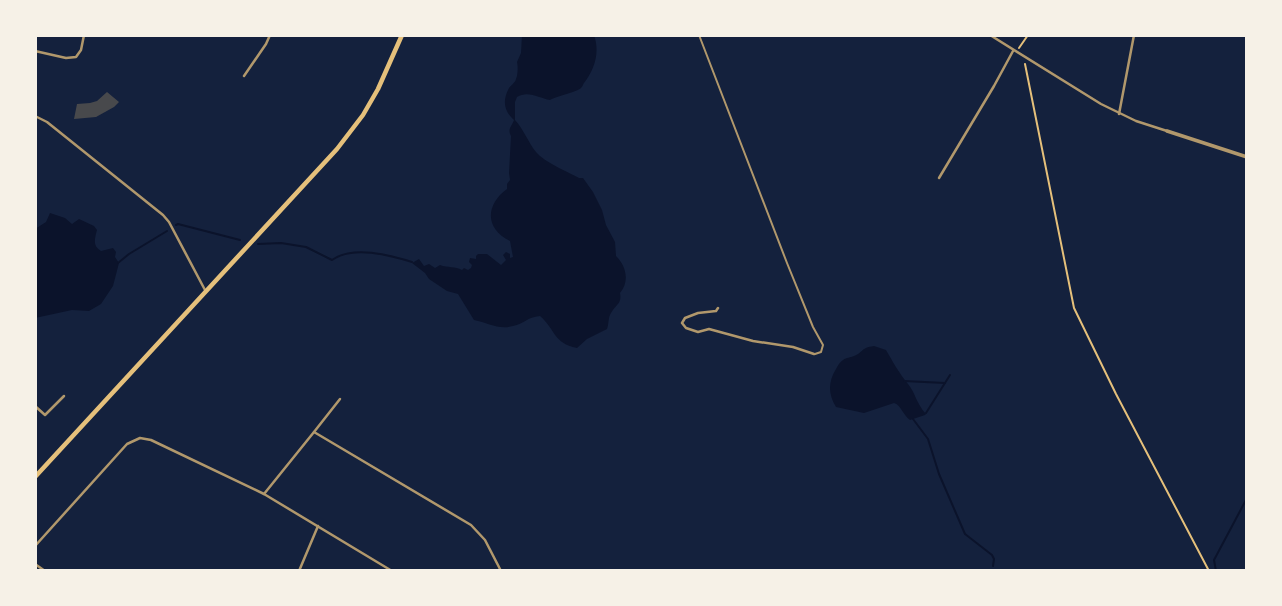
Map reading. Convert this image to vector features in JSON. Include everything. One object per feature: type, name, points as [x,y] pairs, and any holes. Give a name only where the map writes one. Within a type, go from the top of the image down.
[{"type":"main road","points":[[35,477],[337,149],[363,115],[378,89],[400,35]]},
{"type":"street","points":[[35,51],[66,58],[76,57],[81,50],[84,35]]},
{"type":"street","points":[[244,76],[270,35]]},
{"type":"street","points":[[990,35],[1119,114],[1247,157]]},
{"type":"street","points":[[1119,114],[1134,35]]},
{"type":"street","points":[[939,178],[1015,51]]},
{"type":"street","points":[[1049,80],[1052,75]]},
{"type":"street","points":[[35,116],[47,122],[163,215],[206,292]]},
{"type":"street","points":[[718,308],[716,311],[685,318],[682,320],[683,325],[698,332],[709,329],[814,354]]},
{"type":"street","points":[[36,408],[46,415],[64,396]]},
{"type":"street","points":[[264,494],[340,399]]},
{"type":"street","points":[[314,432],[471,526],[485,540],[501,571]]},
{"type":"street","points":[[35,546],[127,444],[140,438],[151,440],[264,494],[392,571]]},
{"type":"street","points":[[299,571],[318,526]]},
{"type":"street","points":[[35,564],[45,571]]},
{"type":"lane","points":[[699,35],[787,263],[823,345],[821,352],[814,354]]},
{"type":"path","points":[[1015,51],[1028,35]]},
{"type":"path","points":[[1025,58],[1074,308],[1209,571]]},
{"type":"water","points":[[522,35],[594,35],[596,41],[594,66],[581,88],[550,100],[529,94],[521,95],[515,102],[515,120],[536,152],[556,166],[583,178],[593,192],[615,242],[616,256],[624,269],[625,284],[619,302],[610,315],[607,329],[587,339],[577,348],[563,343],[540,316],[508,327],[474,320],[458,294],[447,291],[429,279],[412,263],[419,259],[424,266],[429,264],[435,268],[440,265],[468,270],[472,265],[470,258],[476,259],[478,254],[487,254],[501,265],[506,260],[503,255],[506,252],[510,254],[510,258],[513,257],[510,241],[496,230],[491,216],[495,202],[507,189],[510,180],[510,128],[514,120],[506,109],[505,101],[509,88],[517,77]]},
{"type":"water","points":[[50,213],[65,218],[72,224],[79,219],[94,226],[97,230],[96,247],[101,251],[113,248],[119,263],[113,286],[101,304],[89,311],[72,310],[35,318],[35,229],[46,222]]},
{"type":"water","points":[[874,346],[886,350],[925,415],[910,420],[894,403],[864,413],[836,407],[830,388],[838,365],[844,359]]},
{"type":"building","points":[[107,92],[119,102],[114,107],[96,117],[74,119],[77,104],[97,101]]},
{"type":"waterway","points":[[176,225],[240,240]]},
{"type":"waterway","points":[[118,263],[167,231]]},
{"type":"waterway","points":[[258,244],[281,243],[306,247],[332,260],[341,255],[360,252],[382,254],[412,262]]},
{"type":"waterway","points":[[926,413],[950,375]]},
{"type":"waterway","points":[[904,381],[945,383]]},
{"type":"waterway","points":[[913,419],[928,439],[939,474],[965,534],[992,555],[993,566]]},
{"type":"waterway","points":[[1216,571],[1214,560],[1247,498]]}]
